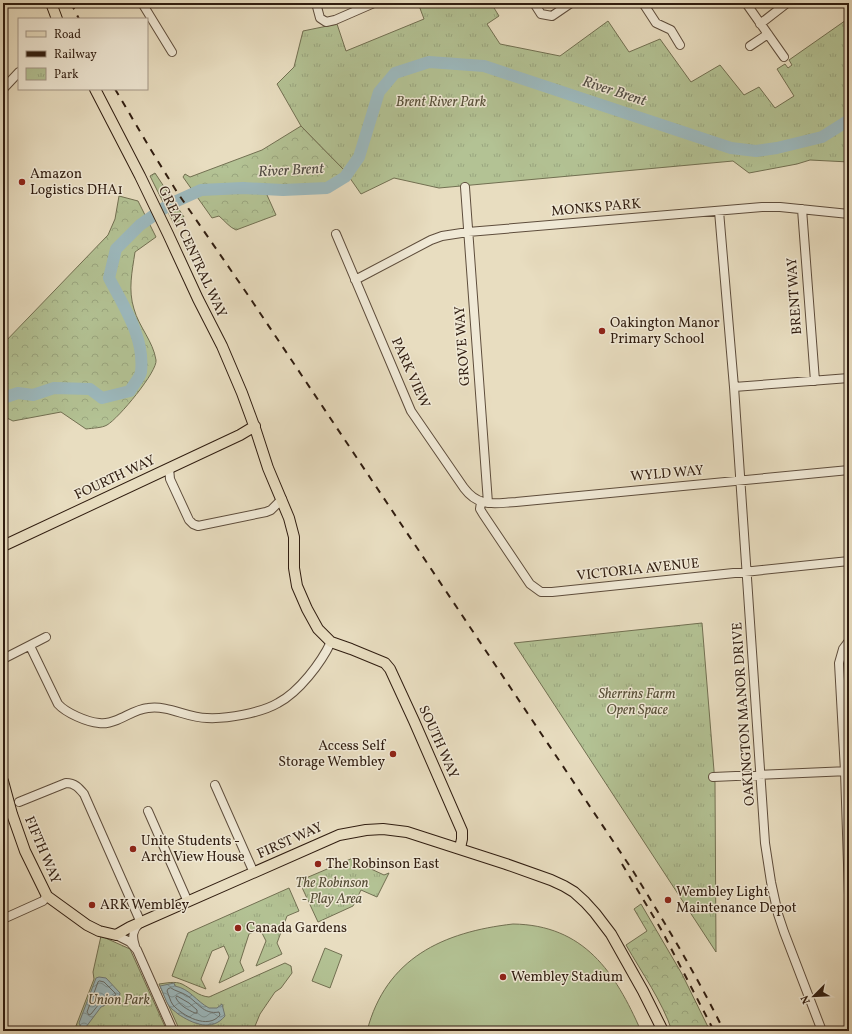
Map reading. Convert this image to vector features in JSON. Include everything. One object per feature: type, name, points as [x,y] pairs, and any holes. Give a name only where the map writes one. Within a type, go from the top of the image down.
[{"type":"main road","points":[[51,3],[57,18]]},
{"type":"main road","name":"GREAT CENTRAL WAY","points":[[96,90],[148,193],[222,346],[256,428]]},
{"type":"main road","name":"FOURTH WAY","points":[[3,546],[256,428]]},
{"type":"main road","name":"SOUTH WAY","points":[[256,428],[268,468],[282,499],[294,537],[294,568],[297,586],[318,629],[331,642],[351,648],[385,663],[390,669],[462,831],[460,848]]},
{"type":"main road","name":"FIFTH WAY","points":[[3,781],[12,814],[25,851],[47,896],[87,925],[99,931],[116,935]]},
{"type":"main road","name":"FIRST WAY","points":[[140,923],[339,835],[366,830],[383,829],[407,832],[460,848]]},
{"type":"main road","points":[[460,848],[551,880],[574,892],[585,902],[611,934],[647,998],[663,1031]]},
{"type":"main road","points":[[116,935],[140,923]]},
{"type":"street","points":[[142,3],[172,52]]},
{"type":"street","points":[[316,3],[320,18],[326,22],[335,20],[374,3]]},
{"type":"street","points":[[534,3],[542,14],[552,16],[570,3]]},
{"type":"street","points":[[643,3],[656,24],[672,30],[680,45]]},
{"type":"street","points":[[746,3],[784,57]]},
{"type":"street","points":[[760,24],[787,3]]},
{"type":"street","points":[[750,46],[768,34]]},
{"type":"street","points":[[3,89],[18,73]]},
{"type":"street","name":"GROVE WAY","points":[[465,187],[484,503]]},
{"type":"street","name":"MONKS PARK","points":[[355,280],[431,240],[442,236],[468,232],[762,207],[780,207],[849,214]]},
{"type":"street","name":"BRENT WAY","points":[[802,210],[815,381]]},
{"type":"street","name":"OAKINGTON MANOR DRIVE","points":[[719,211],[734,387],[765,843],[774,897],[784,932],[822,1031]]},
{"type":"street","name":"PARK VIEW","points":[[336,234],[414,416],[470,496],[484,503]]},
{"type":"street","points":[[734,387],[849,378]]},
{"type":"street","points":[[169,468],[170,479],[189,520],[198,526],[266,512],[271,510],[282,499]]},
{"type":"street","name":"WYLD WAY","points":[[484,503],[849,470]]},
{"type":"street","name":"VICTORIA AVENUE","points":[[484,503],[480,510],[486,520],[530,584],[541,592],[849,561]]},
{"type":"street","points":[[3,659],[46,637]]},
{"type":"street","points":[[849,640],[843,649],[839,662],[847,771],[849,895]]},
{"type":"street","points":[[30,646],[57,703],[63,709],[80,717],[100,723],[115,720],[147,708],[172,710],[208,718],[245,715],[278,704],[290,696],[306,679],[325,655],[331,642]]},
{"type":"street","points":[[713,778],[761,774],[847,771]]},
{"type":"street","points":[[18,802],[66,783],[73,784],[84,794],[140,923],[135,928],[133,936],[137,950],[173,1031]]},
{"type":"street","points":[[215,785],[254,873]]},
{"type":"street","points":[[148,811],[188,902]]},
{"type":"street","points":[[3,919],[43,901],[47,896]]},
{"type":"street","points":[[116,935],[130,942],[137,950]]},
{"type":"green space","name":"Brent River Park","points":[[418,3],[491,3],[499,16],[487,24],[500,44],[560,56],[608,21],[629,52],[660,39],[691,82],[720,65],[744,95],[759,87],[775,108],[794,96],[777,69],[785,64],[788,68],[792,65],[789,60],[849,18],[849,162],[810,160],[797,164],[749,173],[733,161],[439,188],[394,178],[361,194],[345,171],[301,126],[277,84],[294,67],[303,31],[337,24],[346,51],[424,19]]},
{"type":"green space","points":[[301,126],[345,171],[325,186],[283,186],[267,195],[276,215],[236,230],[229,226],[219,216],[212,218],[183,177],[185,174],[190,177],[262,150]]},
{"type":"green space","points":[[155,173],[184,217],[174,224],[150,176]]},
{"type":"green space","points":[[119,196],[138,201],[156,237],[135,252],[131,288],[132,302],[136,316],[152,347],[156,360],[155,366],[151,374],[128,405],[120,414],[105,426],[86,429],[61,412],[13,421],[3,416],[3,344],[108,235],[115,219]]},
{"type":"green space","name":"Sherrins Farm Open Space","points":[[702,623],[715,783],[716,952],[514,643]]},
{"type":"green space","name":"The Robinson - Play Area","points":[[353,858],[357,860],[356,862],[384,875],[389,873],[377,897],[361,890],[353,906],[318,922],[299,881]]},
{"type":"green space","points":[[289,888],[299,911],[287,916],[277,943],[282,954],[256,966],[266,941],[260,929],[249,934],[240,962],[244,971],[219,983],[229,957],[224,946],[212,951],[201,979],[206,989],[172,976],[188,933]]},
{"type":"green space","points":[[641,904],[682,974],[710,1031],[672,1031],[663,1009],[626,945],[647,931],[634,909]]},
{"type":"green space","name":"Wembley Stadium","points":[[513,924],[538,926],[559,933],[578,943],[594,956],[608,971],[620,990],[641,1031],[367,1031],[376,1006],[388,985],[403,967],[421,953],[441,942],[463,934]]},
{"type":"green space","name":"Union Park","points":[[101,936],[130,949],[167,1031],[74,1031],[94,979],[93,972]]},
{"type":"green space","points":[[325,948],[342,955],[330,988],[312,981]]},
{"type":"green space","name":"Union Park","points":[[285,963],[291,966],[292,973],[281,988],[275,992],[260,1014],[253,1031],[180,1031],[159,984],[171,982],[179,983],[198,994],[209,997]]},
{"type":"water","points":[[96,978],[106,978],[120,993],[119,999],[101,1007],[83,1031],[79,1023]]},
{"type":"water","points":[[174,983],[175,986],[189,992],[209,1008],[217,1008],[222,1004],[225,1016],[214,1024],[202,1025],[190,1021],[178,1014],[169,1006],[160,986]]},
{"type":"waterway","name":"River Brent","points":[[3,398],[18,393],[33,395],[54,388],[90,389],[102,398],[130,391],[141,372],[140,347],[132,323],[109,278],[116,249],[140,225],[170,204],[201,190],[243,188],[283,190],[327,188],[345,177],[359,157],[379,92],[395,73],[429,62],[484,66],[731,148],[756,151],[777,148],[822,137],[849,120]]},
{"type":"railway","points":[[71,3],[78,18]]},
{"type":"railway","points":[[116,90],[177,192],[250,298],[633,871],[692,970],[724,1031]]},
{"type":"railway","points":[[622,864],[662,931],[714,1031]]},
{"type":"place","name":"Amazon Logistics DHA1","points":[[22,182]]},
{"type":"place","name":"Oakington Manor Primary School","points":[[602,331]]},
{"type":"place","name":"Access Self Storage Wembley","points":[[393,754]]},
{"type":"place","name":"Unite Students - Arch View House","points":[[133,849]]},
{"type":"place","name":"The Robinson East","points":[[318,864]]},
{"type":"place","name":"Wembley Light Maintenance Depot","points":[[668,900]]},
{"type":"place","name":"ARK Wembley","points":[[92,905]]},
{"type":"place","name":"Canada Gardens","points":[[238,928]]},
{"type":"place","name":"Wembley Stadium","points":[[503,977]]}]
